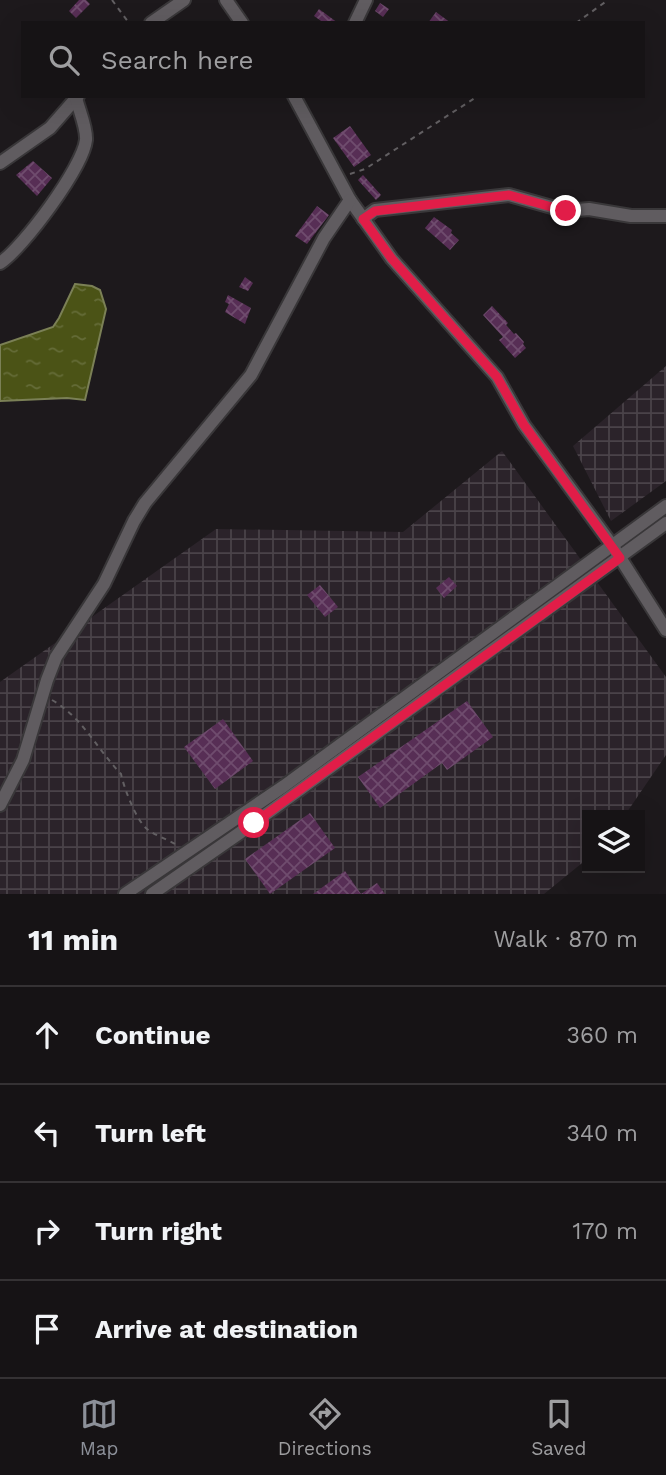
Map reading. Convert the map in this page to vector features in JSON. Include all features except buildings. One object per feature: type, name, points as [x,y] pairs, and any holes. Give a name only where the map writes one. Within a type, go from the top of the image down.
[{"type":"street","points":[[154,21],[184,0]]},
{"type":"street","points":[[226,0],[241,21]]},
{"type":"street","points":[[356,21],[366,0]]},
{"type":"street","points":[[0,163],[50,128],[76,98]]},
{"type":"street","points":[[0,263],[15,250],[45,214],[80,157],[86,139],[77,98]]},
{"type":"street","points":[[298,98],[350,200],[363,219],[392,259],[497,377],[524,425],[612,545],[666,630]]},
{"type":"street","points":[[363,219],[375,211],[509,195],[566,211],[589,209],[631,216],[666,216]]},
{"type":"street","points":[[0,805],[23,760],[41,698],[57,657],[104,584],[134,521],[145,503],[251,375],[324,238],[350,200]]},
{"type":"street","points":[[125,894],[295,778],[666,506]]},
{"type":"street","points":[[152,894],[254,823],[666,523]]},
{"type":"path","points":[[111,0],[127,21]]},
{"type":"path","points":[[579,21],[608,0]]},
{"type":"path","points":[[340,180],[365,169],[475,98]]},
{"type":"path","points":[[41,698],[51,699],[80,721],[121,774],[123,784],[143,824],[148,830],[177,845],[184,854]]},
{"type":"shaded area","points":[[666,366],[666,481],[611,521],[573,446]]},
{"type":"shaded area","points":[[502,451],[666,677],[666,755],[628,810],[582,810],[582,863],[544,894],[0,894],[0,682],[216,529],[403,532]]},
{"type":"water","points":[[75,284],[100,290],[106,309],[85,400],[67,398],[0,401],[0,345],[53,327]]},
{"type":"route","points":[[254,823],[620,558],[524,425],[497,377],[392,259],[363,219],[375,211],[509,195],[566,211]]}]
